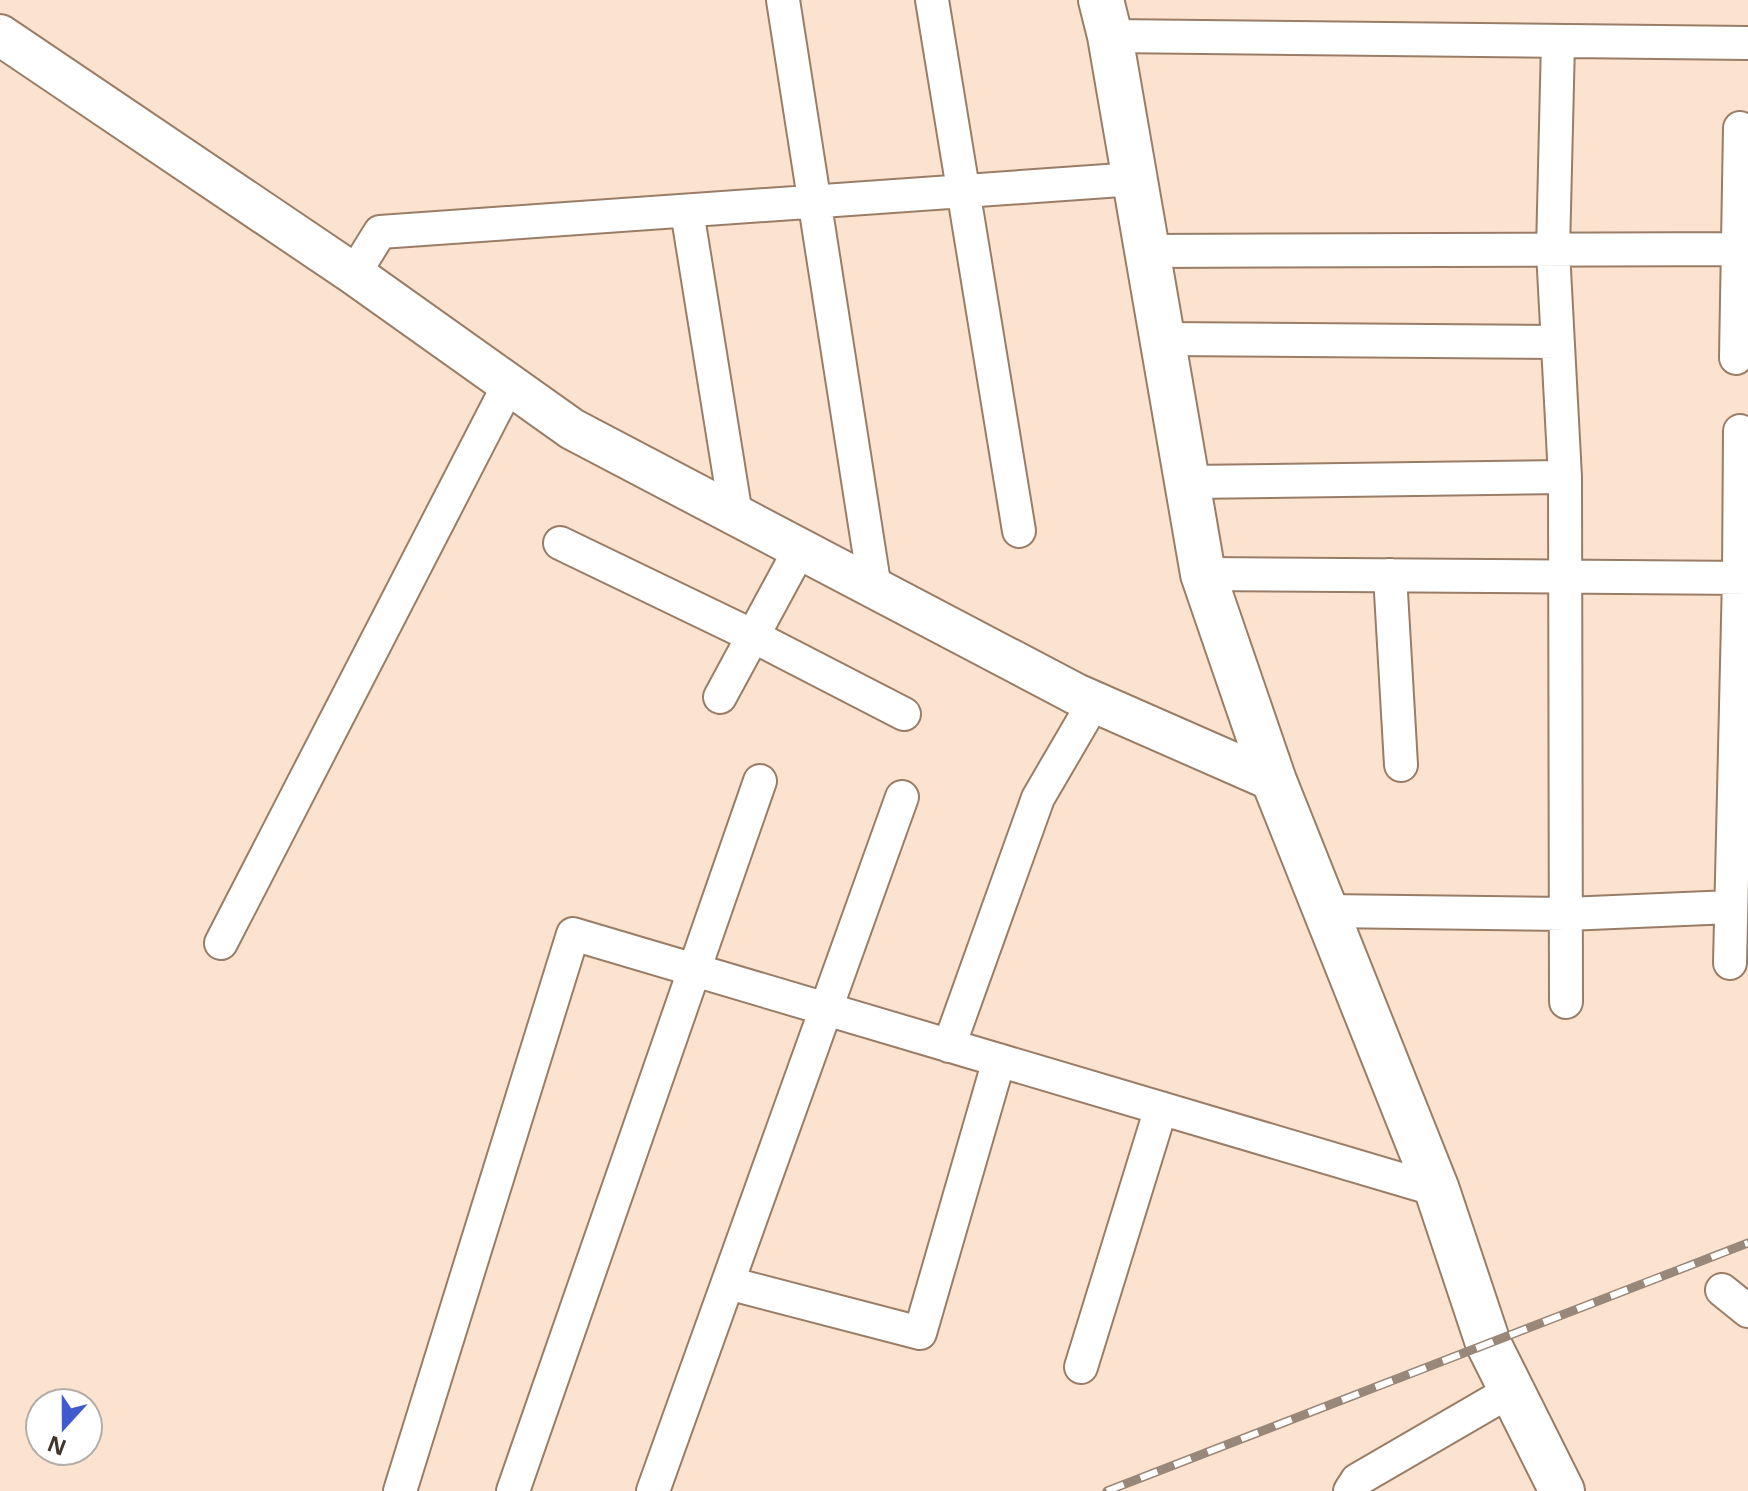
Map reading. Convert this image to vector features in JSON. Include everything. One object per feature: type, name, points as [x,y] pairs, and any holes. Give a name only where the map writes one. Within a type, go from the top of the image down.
[{"type":"main road","points":[[1105,18],[1203,574],[1274,781],[1437,1190],[1488,1343],[1562,1491]]},
{"type":"street","points":[[783,0],[875,589]]},
{"type":"street","points":[[932,0],[1019,531]]},
{"type":"street","points":[[1105,18],[1558,42],[1748,43]]},
{"type":"street","points":[[0,35],[354,274],[572,429],[1094,702],[1274,781]]},
{"type":"street","points":[[1558,42],[1553,251],[1565,477],[1566,1002]]},
{"type":"street","points":[[1736,358],[1742,248],[1740,128]]},
{"type":"street","points":[[354,274],[380,232],[1135,179]]},
{"type":"street","points":[[687,211],[736,515]]},
{"type":"street","points":[[1147,251],[1742,248]]},
{"type":"street","points":[[1163,339],[1557,342]]},
{"type":"street","points":[[221,943],[509,384]]},
{"type":"street","points":[[1730,963],[1744,578],[1740,431]]},
{"type":"street","points":[[1188,482],[1565,477]]},
{"type":"street","points":[[560,543],[753,636],[904,714]]},
{"type":"street","points":[[720,697],[800,549]]},
{"type":"street","points":[[1203,574],[1744,578]]},
{"type":"street","points":[[1390,575],[1401,765]]},
{"type":"street","points":[[949,1046],[1038,798],[1094,702]]},
{"type":"street","points":[[513,1491],[760,781]]},
{"type":"street","points":[[653,1491],[902,797]]},
{"type":"street","points":[[1326,911],[1567,914],[1731,907]]},
{"type":"street","points":[[400,1491],[573,934],[1437,1190]]},
{"type":"street","points":[[728,1283],[920,1333],[999,1060]]},
{"type":"street","points":[[1081,1367],[1161,1108]]},
{"type":"street","points":[[1722,1290],[1748,1311]]},
{"type":"street","points":[[1345,1487],[1512,1390]]},
{"type":"railway","points":[[1107,1491],[1748,1243]]}]
